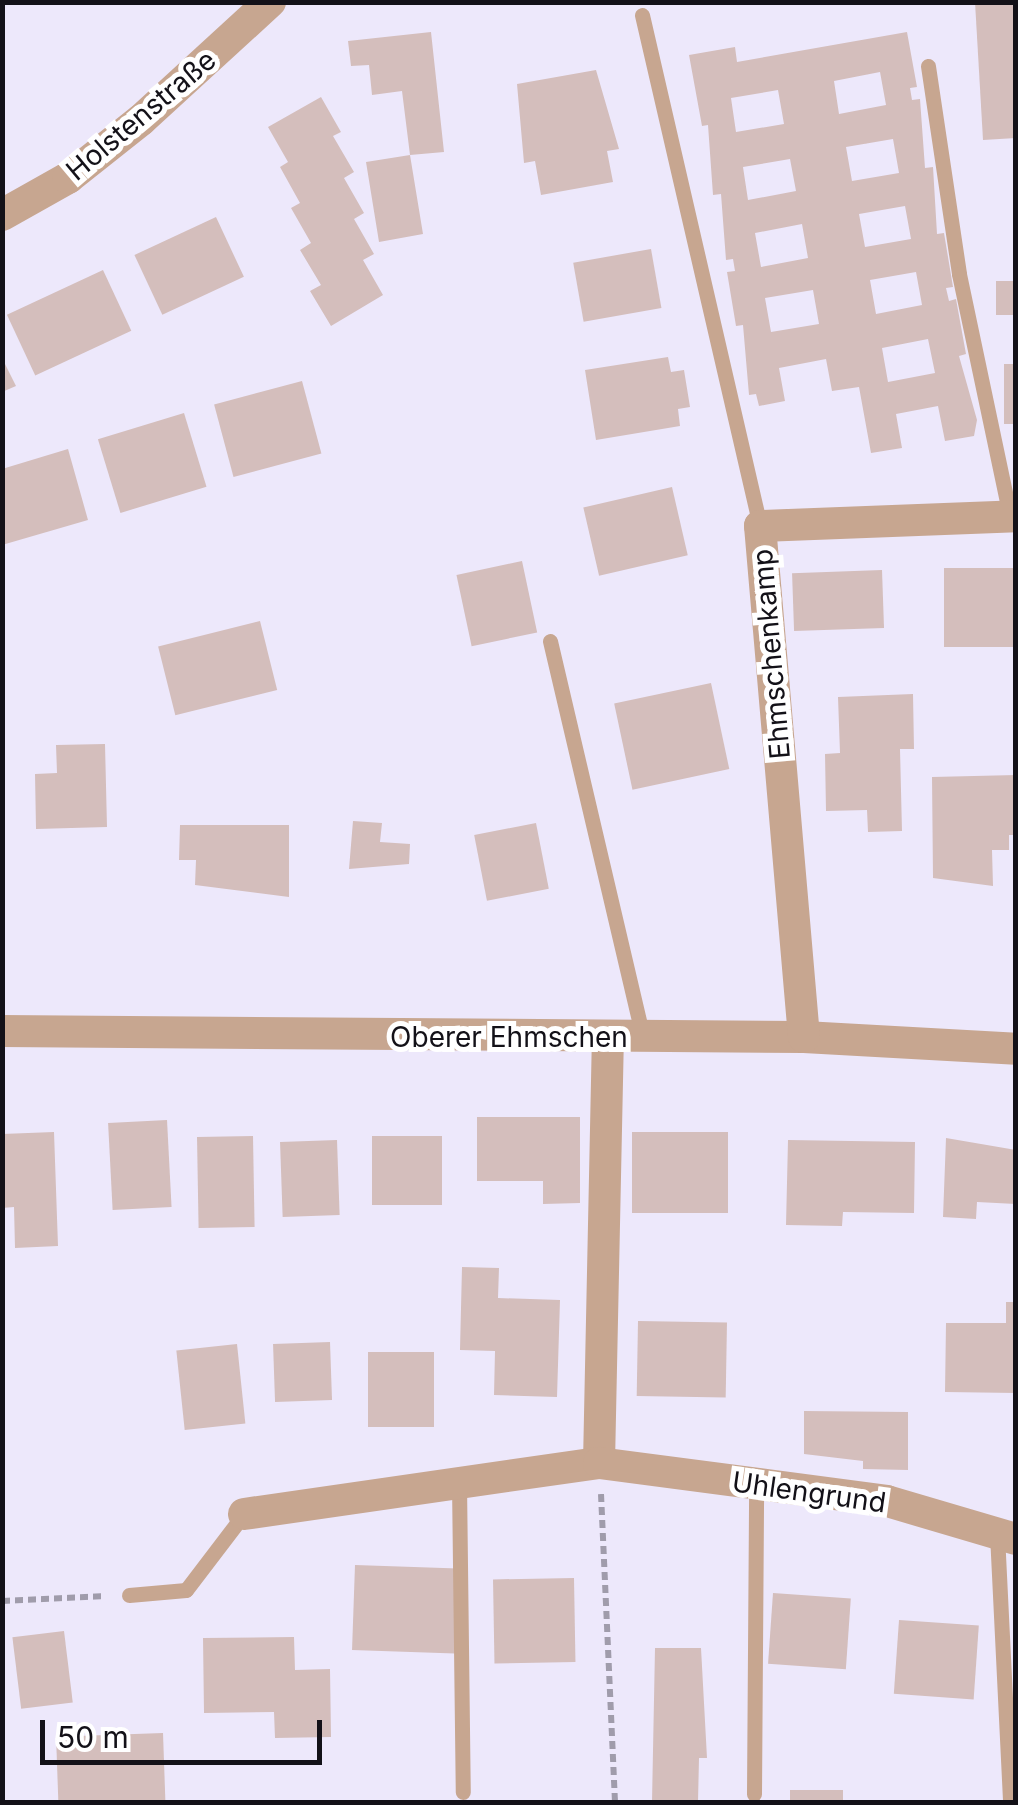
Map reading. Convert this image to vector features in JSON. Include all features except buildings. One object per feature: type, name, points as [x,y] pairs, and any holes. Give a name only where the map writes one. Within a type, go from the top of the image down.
[{"type":"street","name":"Holstenstraße","points":[[2,215],[68,178],[141,120],[270,2]]},
{"type":"street","name":"Ehmschenkamp","points":[[804,1037],[760,526],[1013,516]]},
{"type":"street","name":"Oberer Ehmschen","points":[[2,1032],[804,1037],[1016,1050]]},
{"type":"street","points":[[599,1463],[608,1038]]},
{"type":"street","name":"Uhlengrund","points":[[244,1514],[599,1463],[886,1500],[1006,1537]]},
{"type":"lane","points":[[642,15],[760,526]]},
{"type":"lane","points":[[928,66],[959,274],[1013,516]]},
{"type":"lane","points":[[550,641],[643,1037]]},
{"type":"lane","points":[[459,1482],[463,1792]]},
{"type":"lane","points":[[754,1794],[756,1483]]},
{"type":"lane","points":[[128,1594],[186,1590],[244,1514]]},
{"type":"lane","points":[[1006,1537],[1010,1802]]},
{"type":"path","points":[[599,1463],[615,1802]]},
{"type":"path","points":[[2,1601],[128,1594]]}]
